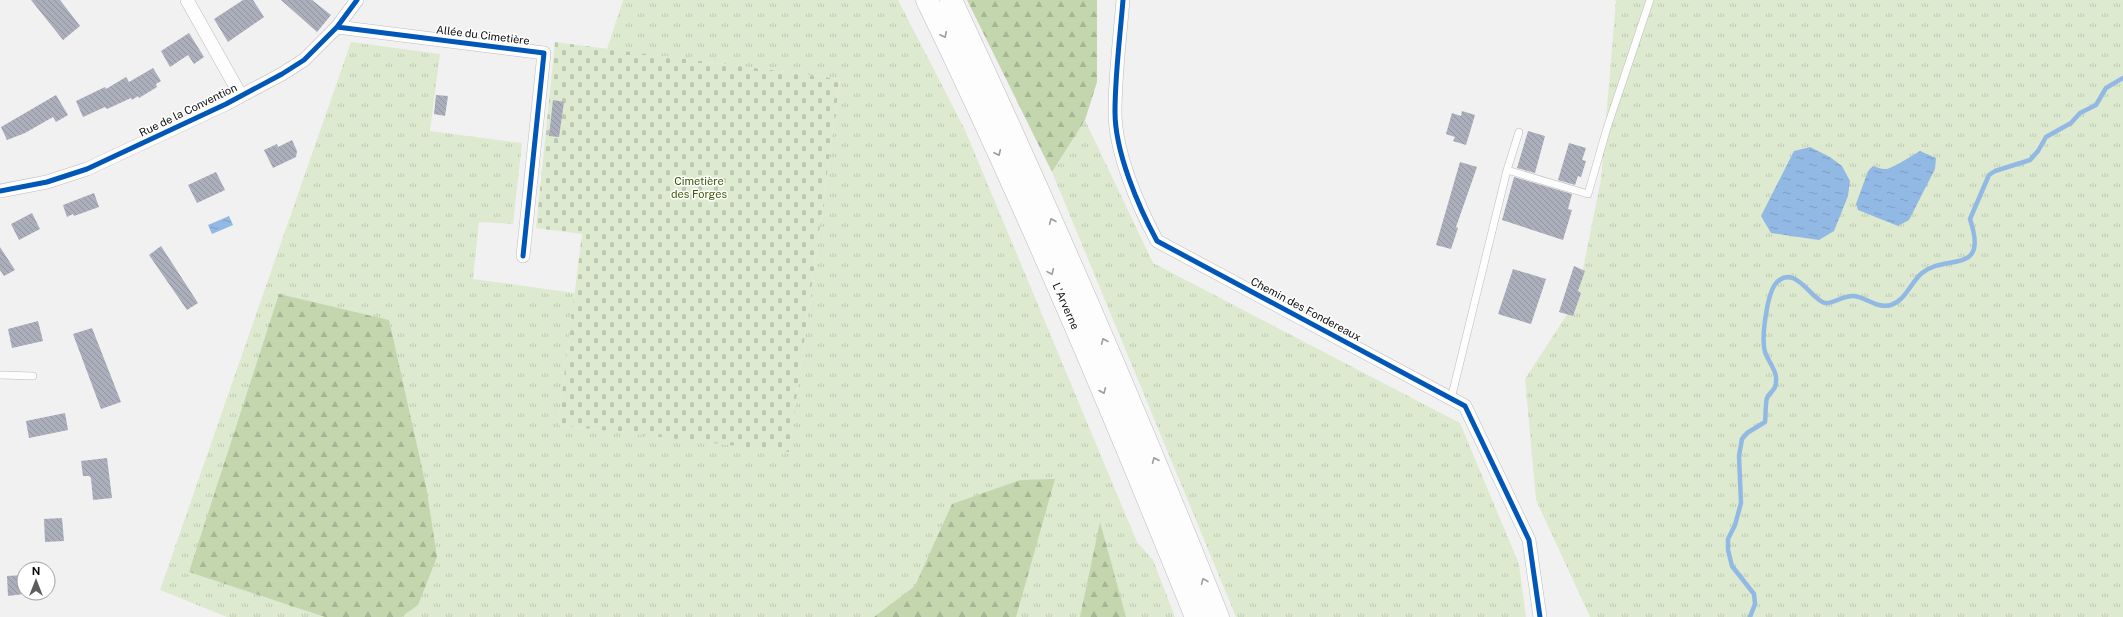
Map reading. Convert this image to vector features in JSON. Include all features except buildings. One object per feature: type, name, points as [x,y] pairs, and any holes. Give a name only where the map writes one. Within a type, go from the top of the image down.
[{"type":"highway","name":"L'Arverne","points":[[927,0],[1012,183],[1082,342],[1196,617]]},
{"type":"highway","name":"L'Arverne","points":[[951,0],[1037,187],[1160,471],[1218,617]]},
{"type":"street","points":[[188,0],[241,96]]},
{"type":"street","name":"Rue de la Convention","points":[[0,191],[47,182],[87,169],[241,96],[282,74],[304,60],[338,27],[357,0]]},
{"type":"street","name":"Chemin des Fondereaux","points":[[1123,0],[1115,113],[1119,140],[1141,212],[1157,241],[1465,406],[1529,540],[1540,617]]},
{"type":"street","name":"Allée du Cimetière","points":[[338,27],[544,53],[523,256]]},
{"type":"lane","points":[[1507,170],[1588,194],[1607,128],[1650,0]]},
{"type":"lane","points":[[1451,399],[1507,170],[1519,132]]},
{"type":"lane","points":[[0,376],[33,376]]},
{"type":"green space","points":[[623,0],[898,0],[965,130],[1137,542],[1153,560],[1175,617],[227,617],[160,590],[351,42],[440,54],[430,131],[522,143],[513,224],[479,222],[473,279],[575,293],[558,425],[789,451],[840,79],[607,49]]},
{"type":"green space","points":[[967,0],[1097,0],[1097,82],[1085,120],[1052,172]]},
{"type":"green space","points":[[1616,0],[2123,0],[2123,617],[1590,617],[1536,500],[1525,379],[1577,299],[1601,179]]},
{"type":"green space","name":"Cimetière des Forges","points":[[555,42],[840,79],[789,452],[558,425],[582,234],[536,228]]},
{"type":"green space","points":[[1085,120],[1153,263],[1460,423],[1519,564],[1526,617],[1236,617],[1052,172]]},
{"type":"green space","points":[[279,294],[389,320],[426,486],[437,557],[418,605],[401,617],[325,617],[189,572]]},
{"type":"green space","points":[[1055,479],[1016,617],[874,617],[915,586],[952,504],[1020,480]]},
{"type":"green space","points":[[1100,522],[1126,617],[1080,617]]},
{"type":"water","points":[[1810,147],[1830,157],[1842,166],[1850,181],[1848,196],[1834,231],[1819,240],[1771,233],[1761,216],[1794,151]]},
{"type":"water","points":[[1920,151],[1936,158],[1935,169],[1909,220],[1898,226],[1858,210],[1856,204],[1868,171],[1873,166],[1888,169]]},
{"type":"water","points":[[229,216],[233,225],[212,234],[208,225]]},
{"type":"waterway","points":[[1750,617],[1755,604],[1754,594],[1732,566],[1728,550],[1728,539],[1735,525],[1741,503],[1739,456],[1742,439],[1747,433],[1765,422],[1767,398],[1776,385],[1776,377],[1765,352],[1764,345],[1764,326],[1773,287],[1777,282],[1784,278],[1791,277],[1797,280],[1820,301],[1825,303],[1850,296],[1886,306],[1896,303],[1922,273],[1932,267],[1962,260],[1970,256],[1974,249],[1974,237],[1970,219],[1989,175],[1995,171],[2030,160],[2038,151],[2046,137],[2071,123],[2080,113],[2096,105],[2106,88],[2123,78]]},
{"type":"cycle path","points":[[0,191],[47,182],[87,169],[226,104],[282,74],[304,60],[337,27],[357,0]]},
{"type":"cycle path","points":[[1123,0],[1116,84],[1116,128],[1123,161],[1135,195],[1157,241],[1465,406],[1529,540],[1540,617]]},
{"type":"cycle path","points":[[337,27],[544,53],[523,256]]}]
